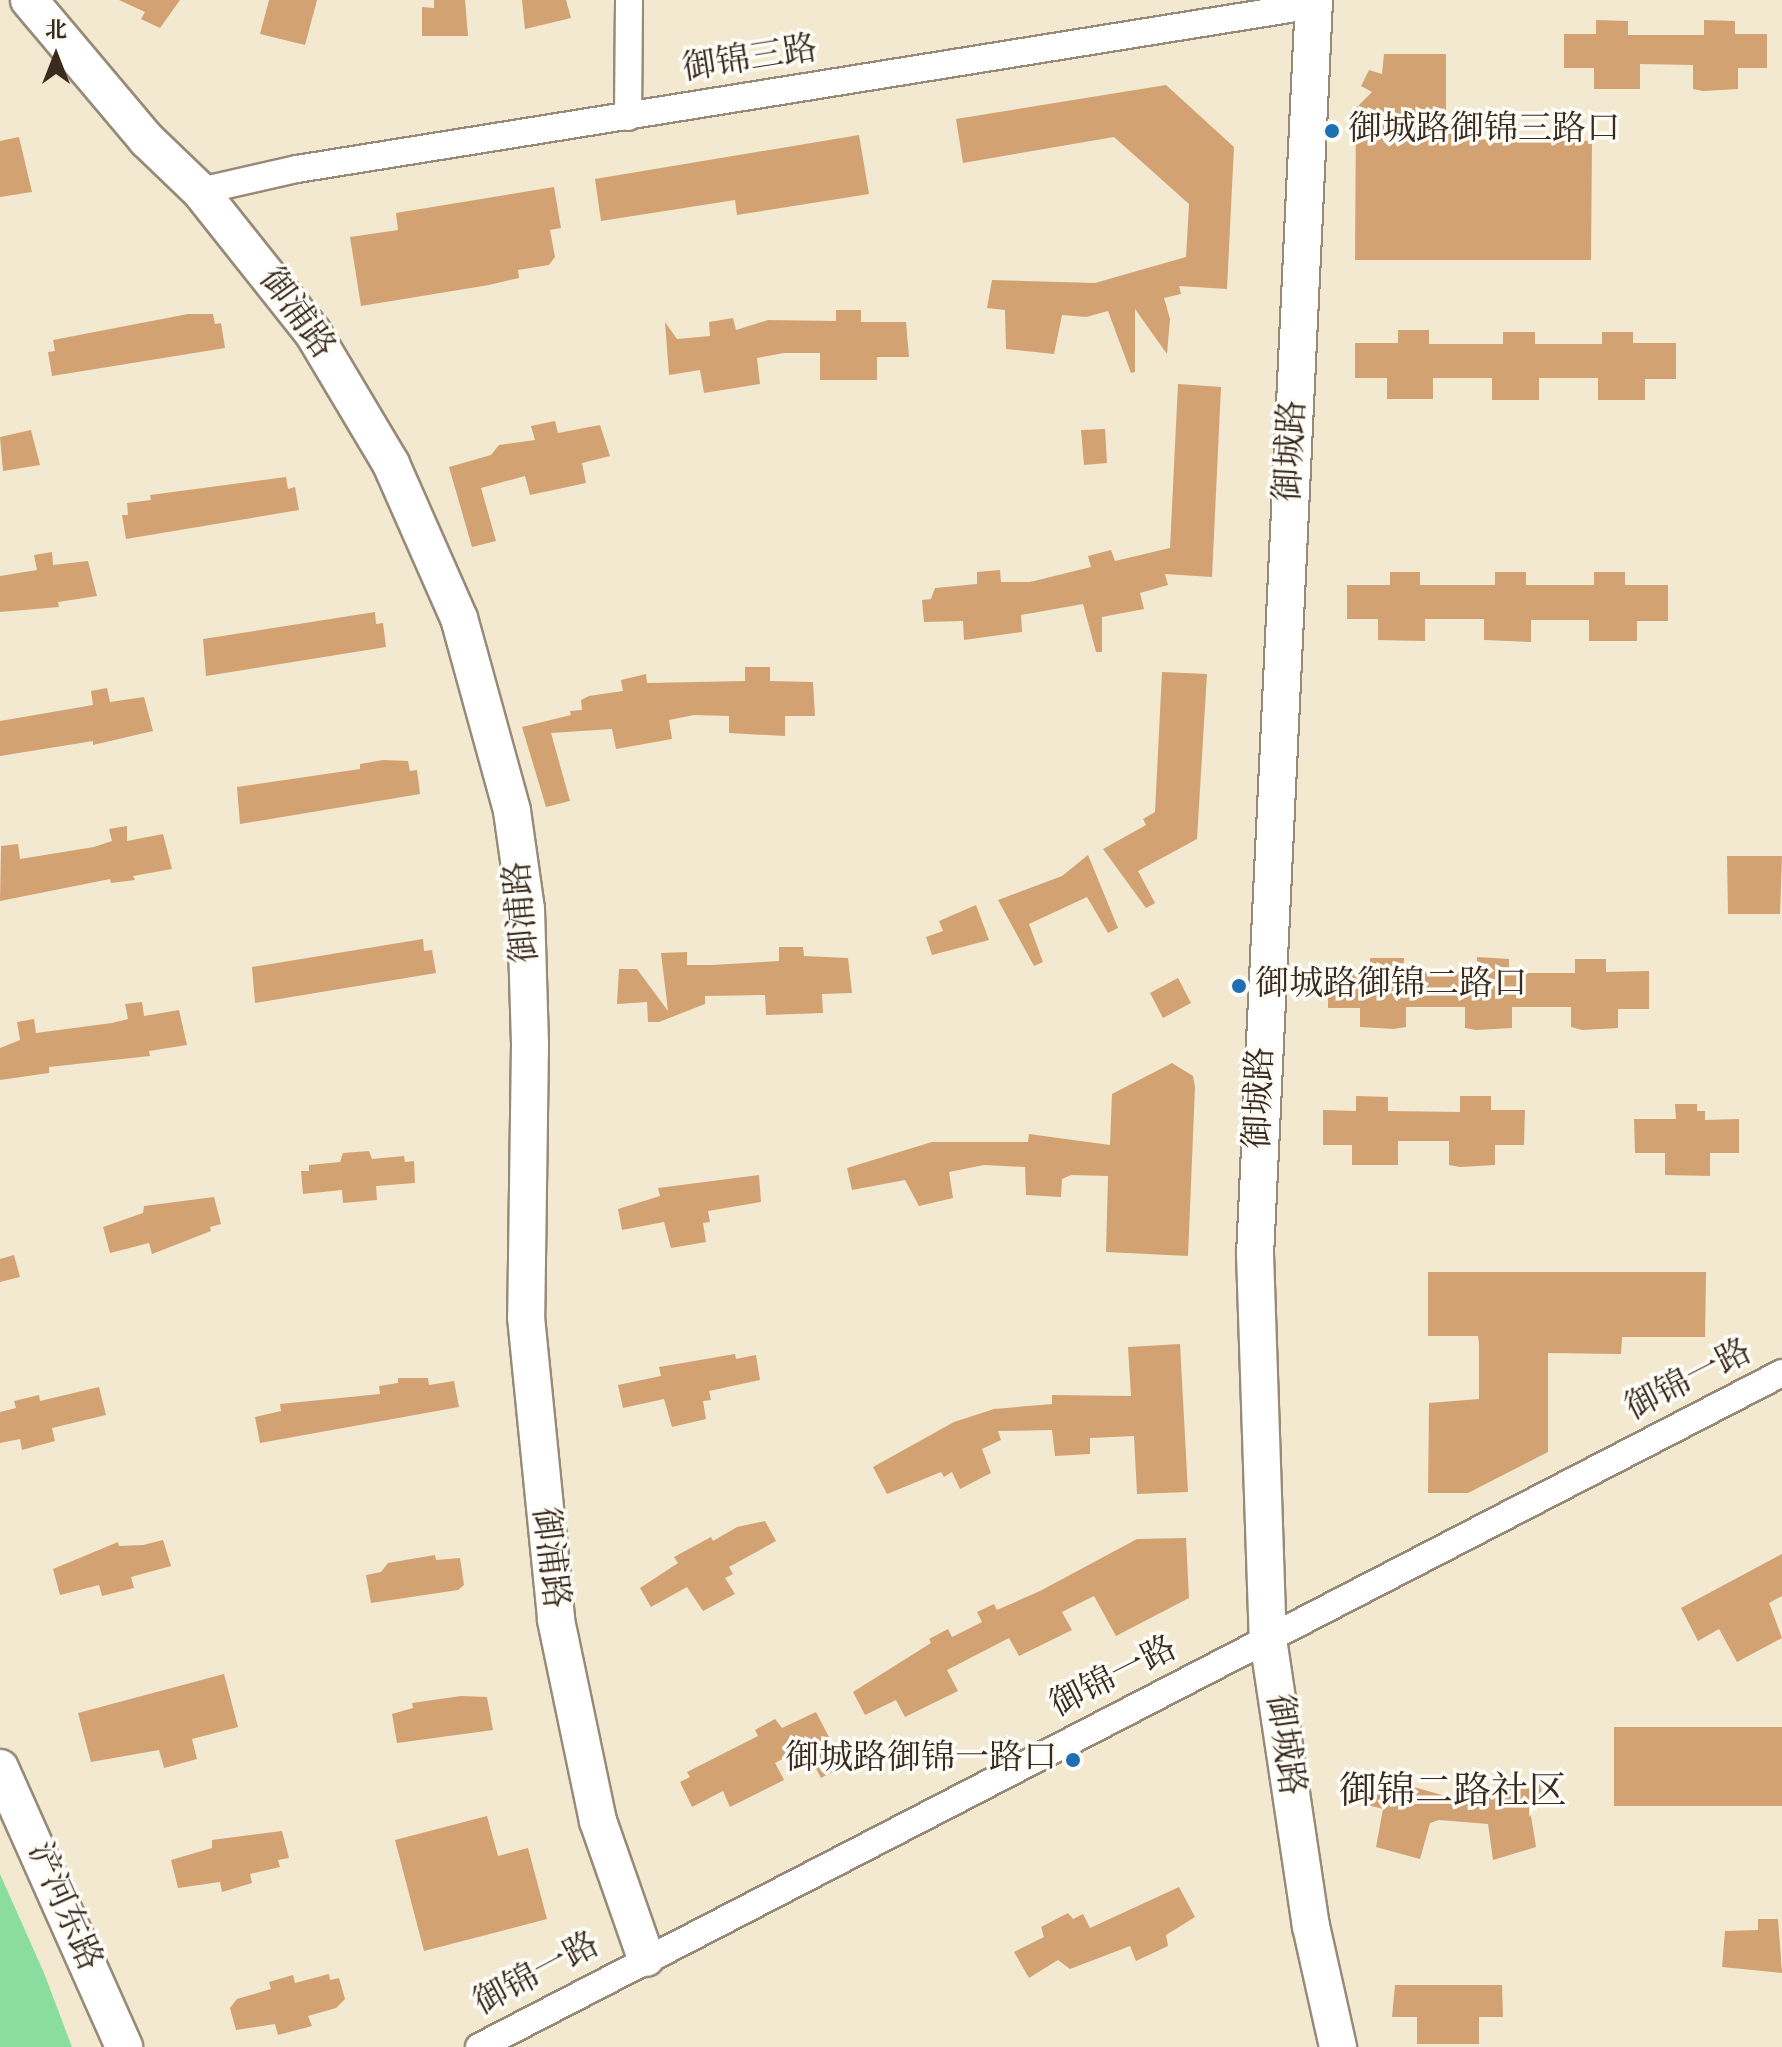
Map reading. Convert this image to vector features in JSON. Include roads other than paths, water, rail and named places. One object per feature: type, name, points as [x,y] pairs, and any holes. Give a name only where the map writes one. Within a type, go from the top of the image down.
[{"type":"street","name":"御浦路","points":[[29,0],[147,140],[200,191],[313,333],[391,464],[459,618],[497,744],[512,811],[527,922],[526,1317],[543,1518],[556,1620],[584,1765],[612,1868],[646,1958]]},
{"type":"street","points":[[628,117],[629,0]]},
{"type":"street","name":"御锦三路","points":[[200,191],[297,169],[1314,3]]},
{"type":"street","name":"御城路","points":[[1314,3],[1255,1254],[1268,1639],[1311,1926],[1338,2047]]},
{"type":"street","name":"御锦一路","points":[[479,2047],[1782,1373]]},
{"type":"street","name":"浐河东路","points":[[0,1768],[124,2047]]},
{"type":"street","name":"浐河东路","points":[[0,1816],[102,2047]]},
{"type":"place","name":"御城路御锦三路口","points":[[1332,131]]},
{"type":"place","name":"御城路御锦二路口","points":[[1239,986]]},
{"type":"place","name":"御城路御锦一路口","points":[[1073,1760]]},
{"type":"district","name":"御锦二路社区","points":[[1453,1795]]}]
